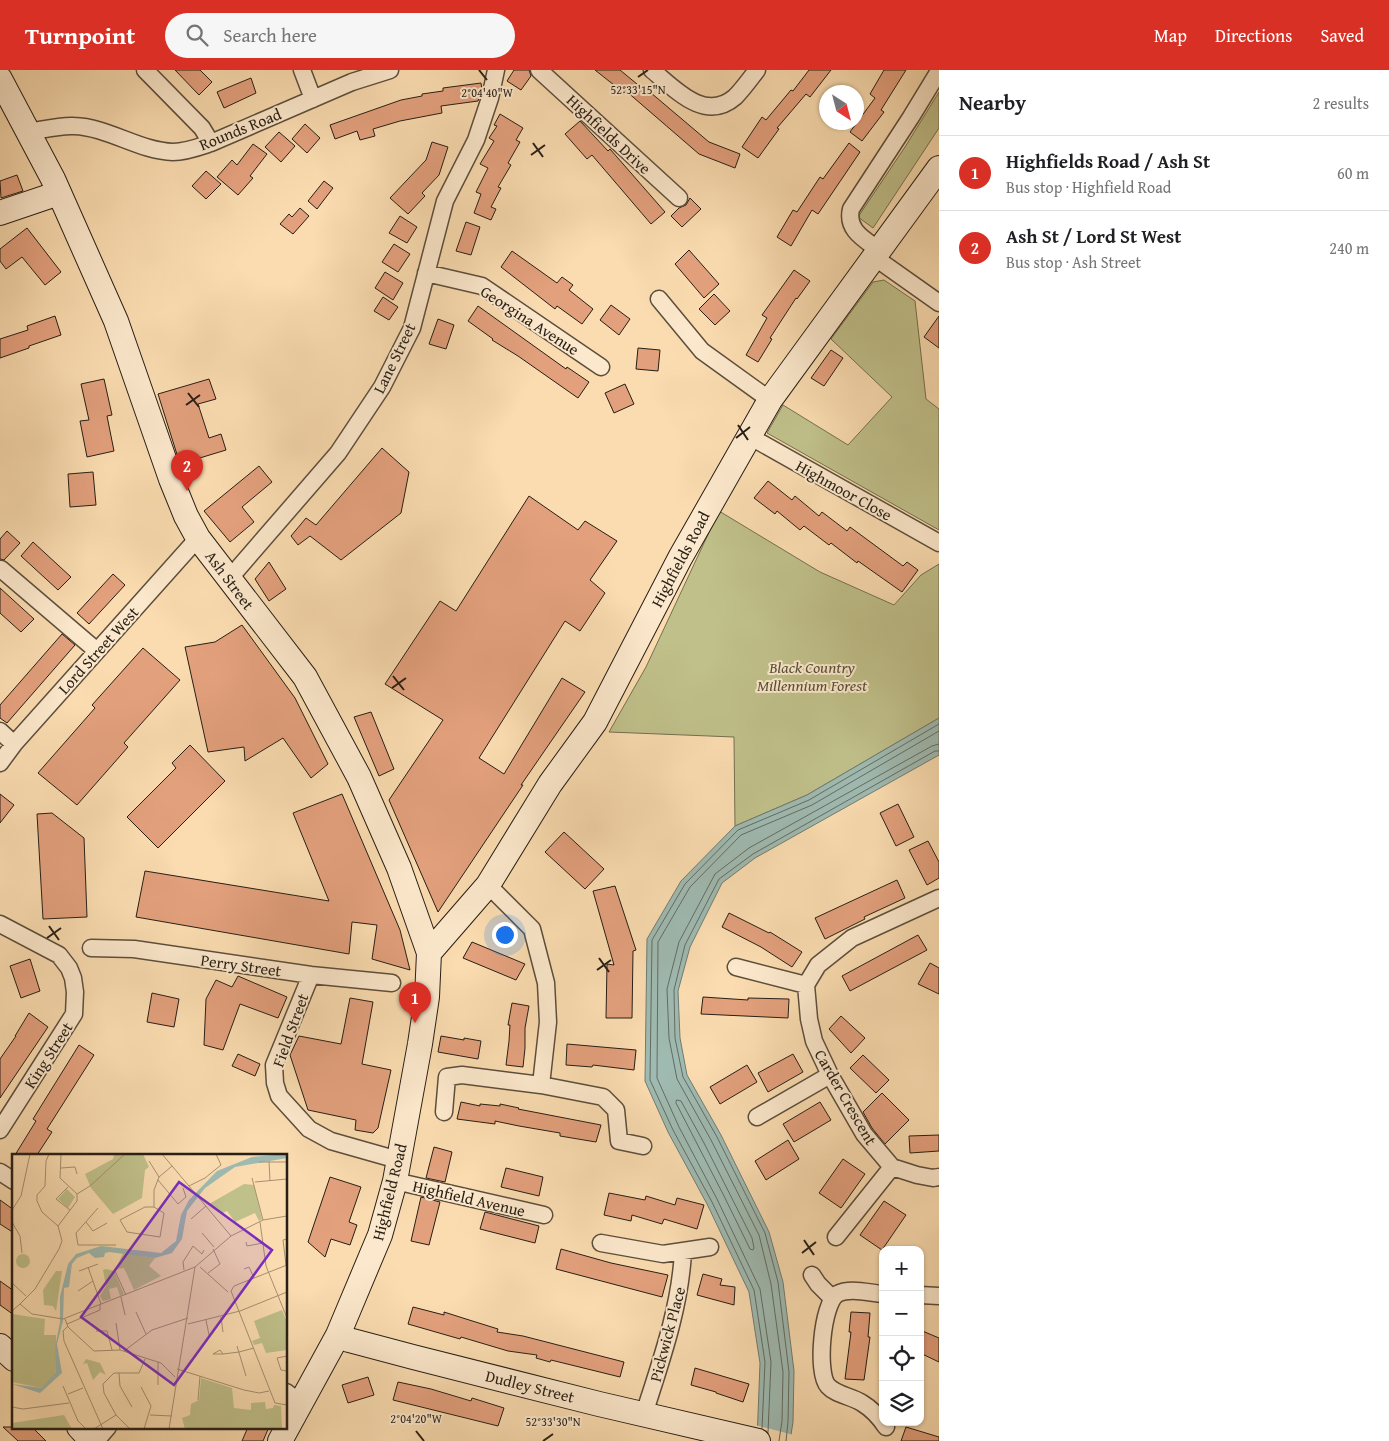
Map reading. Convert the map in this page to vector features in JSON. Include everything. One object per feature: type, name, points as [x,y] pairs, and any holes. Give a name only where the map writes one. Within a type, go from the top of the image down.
[{"type":"main road","name":"Ash Street","points":[[0,79],[59,193],[116,320],[171,479],[186,516],[198,538],[305,677],[354,769],[399,868],[429,953]]},
{"type":"main road","name":"Highfields Road","points":[[429,953],[488,885],[550,784],[595,722],[680,558],[770,400],[939,168]]},
{"type":"main road","points":[[0,212],[59,193]]},
{"type":"main road","name":"Highfield Road","points":[[288,1416],[294,1397],[338,1335],[380,1235],[396,1170],[420,1044],[427,997],[429,953]]},
{"type":"main road","name":"Dudley Street","points":[[338,1335],[349,1340],[404,1355],[756,1440]]},
{"type":"main road","points":[[0,1346],[12,1357]]},
{"type":"main road","points":[[80,1428],[94,1441]]},
{"type":"main road","name":"Highfield Road","points":[[280,1441],[284,1428]]},
{"type":"street","points":[[145,70],[202,128],[210,143]]},
{"type":"street","points":[[302,70],[313,99]]},
{"type":"street","name":"Rounds Road","points":[[28,132],[73,126],[98,130],[156,150],[174,152],[191,150],[352,82],[390,70]]},
{"type":"street","name":"Lane Street","points":[[229,579],[338,454],[376,395],[412,328],[445,201],[476,140],[490,98],[496,70]]},
{"type":"street","name":"Highfields Drive","points":[[539,70],[679,198]]},
{"type":"street","points":[[652,70],[686,98],[700,105],[707,106],[721,105],[734,98],[757,70]]},
{"type":"street","points":[[939,71],[912,117],[851,209],[850,222],[854,231],[877,254],[939,303]]},
{"type":"street","name":"Georgina Avenue","points":[[426,274],[482,286],[601,367]]},
{"type":"street","points":[[659,299],[702,351],[770,400]]},
{"type":"street","name":"Highmoor Close","points":[[749,436],[939,543]]},
{"type":"street","name":"Lord Street West","points":[[0,763],[14,744],[198,538]]},
{"type":"street","points":[[1,569],[97,651]]},
{"type":"street","points":[[0,732],[14,744]]},
{"type":"street","points":[[488,885],[532,929],[546,983],[548,1022],[541,1085]]},
{"type":"street","points":[[736,967],[806,984],[818,964],[852,938],[939,898]]},
{"type":"street","name":"King Street","points":[[0,924],[59,955],[69,968],[75,992],[74,1014],[0,1130]]},
{"type":"street","name":"Perry Street","points":[[91,948],[134,949],[311,975],[392,983]]},
{"type":"street","name":"Field Street","points":[[311,975],[274,1065],[275,1083],[279,1096],[309,1129],[396,1170]]},
{"type":"street","name":"Carder Crescent","points":[[806,984],[809,1019],[814,1041],[830,1075],[864,1134],[892,1167]]},
{"type":"street","points":[[444,1112],[446,1077],[462,1075],[541,1085],[603,1097],[616,1110],[619,1141],[643,1146]]},
{"type":"street","points":[[757,1117],[830,1075]]},
{"type":"street","points":[[836,1237],[892,1167],[917,1175],[933,1178],[939,1177]]},
{"type":"street","name":"Highfield Avenue","points":[[396,1170],[544,1215]]},
{"type":"street","points":[[0,1172],[12,1180]]},
{"type":"street","points":[[601,1243],[663,1254],[710,1247]]},
{"type":"street","name":"Pickwick Place","points":[[644,1414],[671,1328],[682,1274],[683,1252]]},
{"type":"street","points":[[812,1275],[832,1298]]},
{"type":"street","points":[[879,1294],[845,1291],[832,1298],[824,1319],[821,1369],[826,1385],[835,1392],[862,1403],[886,1427]]},
{"type":"street","points":[[924,1295],[939,1296]]},
{"type":"street","points":[[94,1441],[107,1428]]},
{"type":"green space","points":[[939,92],[939,128],[873,228],[858,217]]},
{"type":"green space","points":[[884,280],[915,301],[926,399],[939,409],[939,530],[767,433],[783,405],[848,445],[892,397],[831,339],[873,282]]},
{"type":"green space","name":"Black Country Millennium Forest","points":[[719,511],[820,572],[894,605],[921,575],[939,564],[939,718],[807,795],[735,826],[734,737],[609,732],[646,667]]},
{"type":"water","points":[[939,718],[939,755],[755,858],[722,883],[690,947],[678,991],[680,1038],[687,1075],[721,1135],[769,1232],[783,1282],[794,1371],[793,1422],[790,1441],[757,1441],[760,1363],[749,1292],[707,1204],[668,1132],[645,1081],[647,939],[681,881],[735,826],[807,795]]},
{"type":"pier","points":[[755,1425],[794,1435],[793,1441],[754,1441]]},
{"type":"building","points":[[175,70],[200,70],[212,82],[199,95]]},
{"type":"building","points":[[514,70],[529,70],[531,76],[521,90],[507,81]]},
{"type":"building","points":[[595,70],[620,70],[643,89],[644,87],[709,142],[740,154],[735,168],[699,154],[626,91],[624,93]]},
{"type":"building","points":[[809,70],[831,70],[810,97],[806,94],[777,128],[779,129],[758,158],[742,147],[762,117],[766,120],[791,90],[793,91]]},
{"type":"building","points":[[884,70],[906,70],[881,110],[884,112],[862,141],[850,132],[851,130],[864,130],[864,113],[875,98],[870,94]]},
{"type":"building","points":[[251,78],[256,93],[224,108],[217,92]]},
{"type":"building","points":[[481,83],[482,90],[478,101],[441,106],[442,113],[400,121],[373,129],[375,136],[360,140],[357,131],[335,139],[330,125],[401,100],[443,91],[443,88]]},
{"type":"building","points":[[500,114],[523,128],[516,140],[520,142],[508,163],[511,165],[498,187],[501,188],[491,207],[496,209],[491,220],[474,213],[481,194],[476,192],[488,168],[480,164],[494,141],[489,138],[497,126],[494,125]]},
{"type":"building","points":[[580,121],[608,151],[610,149],[665,212],[651,224],[592,155],[587,159],[565,134]]},
{"type":"building","points":[[305,124],[320,138],[307,153],[292,139]]},
{"type":"building","points":[[279,132],[295,146],[281,162],[265,147]]},
{"type":"building","points":[[432,142],[448,147],[439,175],[422,193],[425,196],[408,214],[390,198],[426,160]]},
{"type":"building","points":[[849,143],[860,152],[818,214],[812,210],[791,246],[777,237],[793,210],[797,212],[820,177],[823,179]]},
{"type":"building","points":[[253,144],[267,154],[250,176],[253,178],[238,195],[217,177],[232,160],[237,165]]},
{"type":"building","points":[[206,171],[221,184],[206,199],[192,186]]},
{"type":"building","points":[[17,175],[23,191],[1,198],[0,181]]},
{"type":"building","points":[[324,181],[333,188],[317,209],[308,201]]},
{"type":"building","points":[[690,198],[701,209],[682,227],[671,216],[679,208],[686,205]]},
{"type":"building","points":[[300,208],[309,216],[293,234],[280,224],[289,214],[292,217]]},
{"type":"building","points":[[400,216],[417,227],[407,243],[389,233]]},
{"type":"building","points":[[466,222],[480,227],[471,255],[456,251]]},
{"type":"building","points":[[27,228],[61,272],[45,285],[22,257],[6,269],[0,261],[0,249]]},
{"type":"building","points":[[394,244],[410,254],[398,272],[382,262]]},
{"type":"building","points":[[689,250],[719,284],[704,298],[675,264]]},
{"type":"building","points":[[512,251],[557,283],[562,277],[573,285],[569,290],[593,309],[582,324],[557,306],[555,309],[501,267]]},
{"type":"building","points":[[794,270],[810,281],[796,298],[770,338],[772,339],[758,362],[746,355],[767,318],[762,315]]},
{"type":"building","points":[[385,272],[403,283],[393,300],[375,288]]},
{"type":"building","points":[[714,294],[730,311],[715,325],[699,309]]},
{"type":"building","points":[[383,297],[398,307],[389,320],[374,311]]},
{"type":"building","points":[[611,305],[630,319],[619,335],[600,320]]},
{"type":"building","points":[[478,306],[566,369],[567,367],[589,382],[578,398],[492,340],[468,321]]},
{"type":"building","points":[[55,316],[61,335],[0,358],[0,339],[28,330],[27,326]]},
{"type":"building","points":[[939,316],[939,348],[924,337]]},
{"type":"building","points":[[438,319],[454,325],[446,349],[429,344]]},
{"type":"building","points":[[638,348],[660,350],[658,371],[636,369]]},
{"type":"building","points":[[831,350],[843,358],[824,386],[811,378]]},
{"type":"building","points":[[104,379],[112,415],[107,416],[114,451],[87,457],[80,421],[89,420],[81,384]]},
{"type":"building","points":[[209,379],[216,399],[198,404],[209,438],[221,434],[226,450],[180,464],[158,394]]},
{"type":"building","points":[[625,384],[634,404],[614,413],[605,393]]},
{"type":"building","points":[[382,448],[409,472],[401,513],[341,560],[310,536],[298,545],[291,536],[306,518],[316,525]]},
{"type":"building","points":[[259,466],[272,482],[242,507],[254,522],[230,542],[204,511]]},
{"type":"building","points":[[93,472],[96,505],[70,507],[68,474]]},
{"type":"building","points":[[768,481],[792,500],[795,496],[819,516],[822,512],[847,531],[850,527],[903,566],[907,562],[918,570],[902,592],[858,561],[857,563],[831,543],[829,545],[804,526],[800,530],[777,511],[775,514],[754,498]]},
{"type":"building","points":[[529,496],[578,530],[585,521],[617,541],[590,580],[605,593],[580,631],[565,621],[479,758],[504,774],[562,678],[585,692],[521,785],[523,785],[438,912],[389,800],[443,720],[385,684],[440,601],[456,611]]},
{"type":"building","points":[[7,531],[20,543],[4,560],[0,559],[0,539]]},
{"type":"building","points":[[33,542],[71,577],[58,590],[21,556]]},
{"type":"building","points":[[269,562],[286,589],[269,601],[255,579]]},
{"type":"building","points":[[113,574],[125,585],[89,624],[77,613]]},
{"type":"building","points":[[0,588],[34,619],[21,632],[0,613]]},
{"type":"building","points":[[242,625],[295,698],[328,764],[311,778],[283,738],[245,761],[244,747],[208,752],[185,647],[215,642]]},
{"type":"building","points":[[62,634],[75,645],[7,723],[0,718],[0,705]]},
{"type":"building","points":[[143,648],[180,680],[124,743],[128,747],[77,805],[38,773],[95,708],[92,705]]},
{"type":"building","points":[[371,712],[394,769],[379,776],[354,717]]},
{"type":"building","points":[[190,745],[225,781],[158,848],[127,817],[176,768],[172,763]]},
{"type":"building","points":[[0,794],[14,805],[0,823]]},
{"type":"building","points":[[342,794],[400,930],[410,970],[372,959],[377,925],[352,922],[349,954],[136,917],[145,871],[329,901],[293,813]]},
{"type":"building","points":[[898,804],[914,837],[896,846],[880,813]]},
{"type":"building","points":[[52,813],[84,838],[87,917],[43,919],[37,814]]},
{"type":"building","points":[[564,832],[604,869],[585,889],[545,852]]},
{"type":"building","points":[[928,841],[939,862],[939,878],[927,885],[909,850]]},
{"type":"building","points":[[897,880],[905,898],[864,917],[865,919],[825,939],[815,918]]},
{"type":"building","points":[[615,886],[636,950],[633,951],[632,1018],[606,1018],[607,964],[614,965],[593,891]]},
{"type":"building","points":[[729,913],[770,932],[802,952],[792,967],[761,947],[722,927]]},
{"type":"building","points":[[918,935],[927,950],[850,991],[842,976]]},
{"type":"building","points":[[472,942],[525,964],[516,980],[463,958]]},
{"type":"building","points":[[30,959],[40,991],[21,998],[10,966]]},
{"type":"building","points":[[930,963],[939,968],[939,994],[918,984]]},
{"type":"building","points":[[238,976],[287,997],[278,1018],[240,1004],[223,1050],[204,1045],[206,999],[216,980],[232,987]]},
{"type":"building","points":[[152,993],[179,999],[174,1027],[147,1022]]},
{"type":"building","points":[[703,997],[748,1000],[748,998],[789,999],[788,1018],[701,1014]]},
{"type":"building","points":[[350,998],[373,1002],[362,1064],[391,1070],[378,1128],[373,1133],[355,1130],[356,1120],[308,1110],[290,1055],[299,1036],[341,1044]]},
{"type":"building","points":[[512,1003],[529,1006],[525,1028],[523,1067],[506,1065],[510,1025],[508,1025]]},
{"type":"building","points":[[29,1013],[48,1027],[0,1098],[0,1059]]},
{"type":"building","points":[[841,1016],[865,1038],[851,1053],[829,1029]]},
{"type":"building","points":[[441,1036],[481,1041],[478,1059],[438,1052]]},
{"type":"building","points":[[567,1044],[636,1050],[634,1070],[593,1065],[592,1067],[566,1065]]},
{"type":"building","points":[[79,1045],[94,1055],[47,1129],[52,1132],[38,1154],[16,1154],[36,1121],[33,1119]]},
{"type":"building","points":[[238,1054],[260,1064],[255,1076],[232,1066]]},
{"type":"building","points":[[793,1054],[803,1072],[768,1092],[758,1073]]},
{"type":"building","points":[[863,1055],[889,1080],[876,1093],[850,1068]]},
{"type":"building","points":[[747,1065],[757,1082],[720,1104],[710,1087]]},
{"type":"building","points":[[882,1093],[909,1120],[885,1144],[872,1128],[863,1112]]},
{"type":"building","points":[[461,1102],[480,1106],[480,1104],[500,1106],[500,1104],[601,1125],[596,1142],[495,1121],[495,1124],[457,1119]]},
{"type":"building","points":[[820,1102],[831,1120],[794,1142],[783,1124]]},
{"type":"building","points":[[939,1135],[939,1151],[910,1153],[909,1136]]},
{"type":"building","points":[[788,1140],[799,1159],[766,1180],[755,1161]]},
{"type":"building","points":[[434,1147],[452,1152],[445,1182],[426,1178]]},
{"type":"building","points":[[843,1159],[865,1174],[841,1208],[819,1193]]},
{"type":"building","points":[[506,1168],[543,1177],[539,1196],[501,1187]]},
{"type":"building","points":[[330,1177],[361,1187],[349,1222],[357,1225],[350,1245],[331,1239],[325,1257],[308,1242]]},
{"type":"building","points":[[609,1193],[645,1200],[646,1196],[675,1205],[677,1198],[704,1205],[697,1229],[664,1219],[662,1224],[632,1215],[631,1221],[604,1215]]},
{"type":"building","points":[[421,1197],[440,1202],[429,1245],[411,1241]]},
{"type":"building","points":[[0,1200],[12,1209],[12,1232],[0,1224]]},
{"type":"building","points":[[884,1201],[906,1215],[885,1246],[879,1246],[879,1248],[860,1235]]},
{"type":"building","points":[[485,1212],[539,1226],[535,1243],[480,1229]]},
{"type":"building","points":[[561,1249],[611,1263],[668,1275],[662,1297],[556,1269]]},
{"type":"building","points":[[703,1274],[722,1279],[720,1285],[735,1287],[734,1305],[697,1295]]},
{"type":"building","points":[[0,1281],[12,1290],[12,1314],[0,1305]]},
{"type":"building","points":[[413,1307],[444,1315],[444,1312],[498,1329],[497,1332],[523,1336],[624,1362],[620,1377],[551,1360],[550,1362],[536,1358],[537,1355],[508,1351],[408,1324]]},
{"type":"building","points":[[851,1312],[870,1313],[868,1337],[870,1337],[864,1380],[845,1379],[851,1332],[849,1332]]},
{"type":"building","points":[[924,1332],[939,1338],[939,1362],[924,1355]]},
{"type":"building","points":[[695,1368],[749,1384],[743,1402],[691,1385]]},
{"type":"building","points":[[368,1377],[374,1395],[348,1403],[342,1385]]},
{"type":"building","points":[[398,1382],[431,1389],[471,1401],[472,1398],[504,1408],[498,1426],[393,1400]]},
{"type":"building","points":[[3,1427],[33,1428],[46,1441],[18,1441]]},
{"type":"building","points":[[906,1427],[939,1437],[939,1441],[901,1441]]},
{"type":"building","points":[[248,1428],[269,1428],[263,1441],[242,1441]]},
{"type":"place","name":"Ash St / Lord St West","points":[[187,491]]},
{"type":"place","name":"Highfields Road / Ash St","points":[[415,1023]]}]
